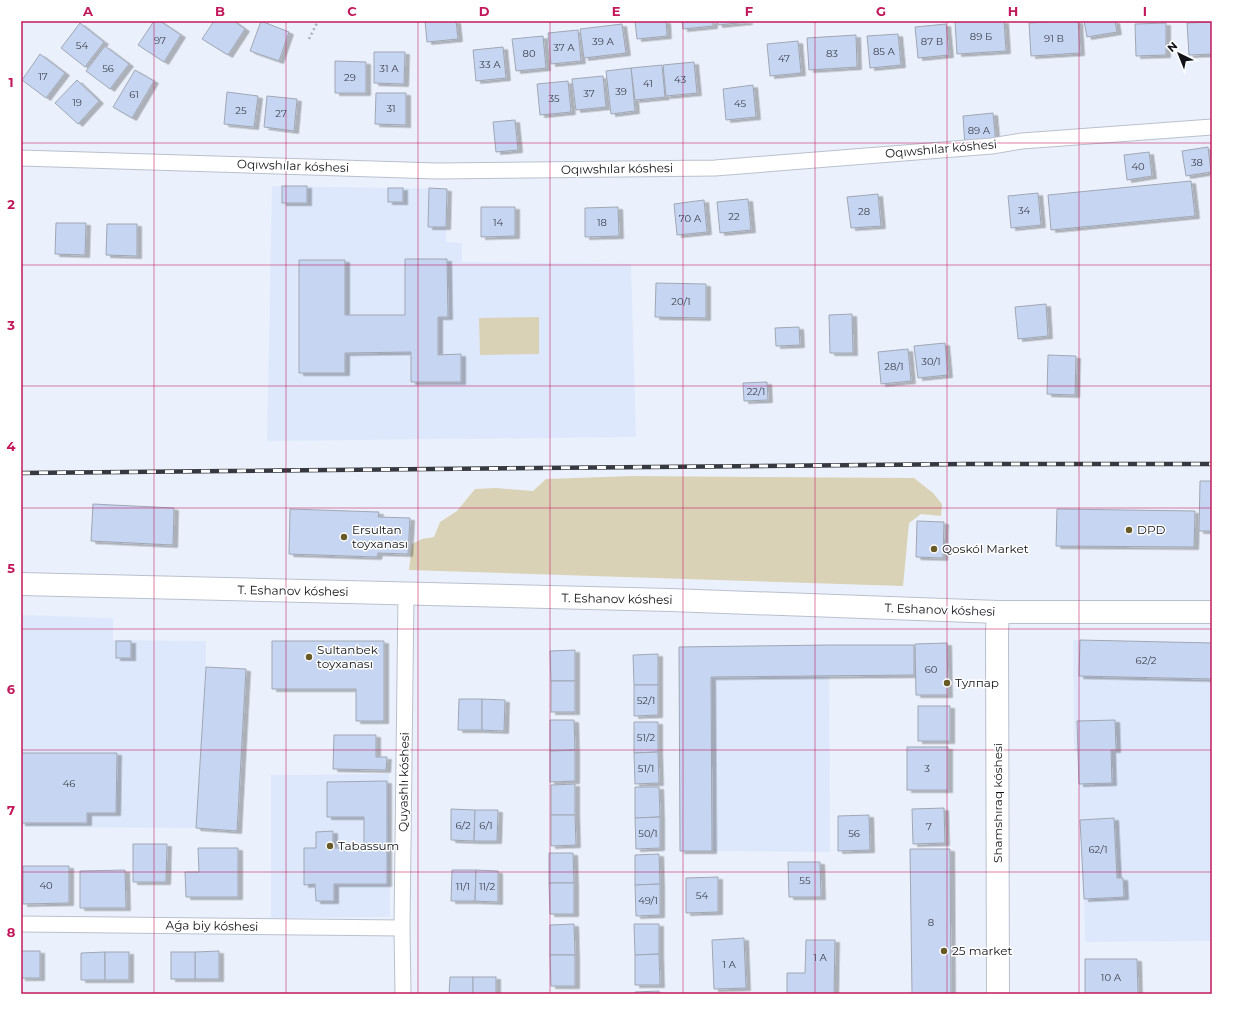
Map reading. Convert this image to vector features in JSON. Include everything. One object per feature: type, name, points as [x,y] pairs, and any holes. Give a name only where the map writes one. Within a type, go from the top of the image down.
[{"type":"main road","name":"T. Eshanov kóshesi","points":[[21,584],[670,600],[998,612],[1212,612]]},
{"type":"main road","name":"Shamshıraq kóshesi","points":[[998,612],[998,994]]},
{"type":"street","name":"Oqıwshılar kóshesi","points":[[21,158],[437,171],[715,168],[1212,127]]},
{"type":"street","name":"Quyashlı kóshesi","points":[[403,994],[402,928],[406,594]]},
{"type":"street","name":"Aǵa biy kóshesi","points":[[21,924],[402,928]]},
{"type":"path","points":[[309,39],[318,21]]},
{"type":"shaded area","points":[[272,186],[447,189],[446,242],[462,243],[462,262],[631,264],[636,437],[267,441]]},
{"type":"shaded area","points":[[539,317],[539,354],[480,355],[479,318]]},
{"type":"shaded area","points":[[633,476],[914,478],[933,493],[942,504],[941,516],[921,514],[909,523],[903,586],[409,570],[412,544],[422,539],[434,537],[440,522],[457,511],[475,489],[496,488],[533,491],[546,479]]},
{"type":"shaded area","points":[[21,615],[113,618],[113,640],[206,641],[206,667],[196,828],[21,827]]},
{"type":"shaded area","points":[[1073,640],[1212,643],[1212,941],[1085,942],[1084,899],[1124,897],[1123,878],[1117,878],[1114,818],[1080,820],[1078,751],[1074,751]]},
{"type":"shaded area","points":[[829,645],[830,852],[680,851],[679,647]]},
{"type":"shaded area","name":"Tabassum","points":[[389,774],[390,917],[271,918],[271,775]]},
{"type":"building","points":[[154,21],[160,21],[181,35],[164,62],[138,45]]},
{"type":"building","points":[[214,21],[234,21],[245,29],[228,55],[202,39]]},
{"type":"building","points":[[261,21],[289,32],[279,61],[250,51]]},
{"type":"building","points":[[425,21],[456,21],[458,39],[427,42]]},
{"type":"building","points":[[635,21],[666,21],[667,36],[637,39]]},
{"type":"building","points":[[682,21],[713,21],[713,26],[683,29]]},
{"type":"building","points":[[717,21],[748,21],[748,22],[718,25]]},
{"type":"building","points":[[1004,21],[1006,51],[957,54],[955,22]]},
{"type":"building","points":[[1078,21],[1080,53],[1031,56],[1029,23]]},
{"type":"building","points":[[1084,21],[1115,21],[1117,32],[1087,37]]},
{"type":"building","points":[[1212,22],[1212,54],[1189,55],[1187,23]]},
{"type":"building","points":[[80,23],[104,42],[85,67],[61,48]]},
{"type":"building","points":[[1166,23],[1166,55],[1136,56],[1135,24]]},
{"type":"building","points":[[622,24],[626,53],[584,58],[580,29]]},
{"type":"building","points":[[946,24],[949,55],[918,58],[915,27]]},
{"type":"building","points":[[578,30],[581,61],[551,64],[548,33]]},
{"type":"building","points":[[898,34],[901,65],[870,68],[867,36]]},
{"type":"building","points":[[856,35],[857,67],[809,70],[807,38]]},
{"type":"building","points":[[543,36],[546,68],[516,71],[512,39]]},
{"type":"building","points":[[798,41],[801,73],[770,76],[767,44]]},
{"type":"building","points":[[105,46],[129,64],[110,89],[86,71]]},
{"type":"building","points":[[503,47],[506,78],[476,81],[473,50]]},
{"type":"building","points":[[374,52],[405,52],[404,84],[374,83]]},
{"type":"building","points":[[40,54],[65,73],[46,98],[22,80]]},
{"type":"building","points":[[335,61],[366,62],[366,93],[335,93]]},
{"type":"building","points":[[694,62],[697,93],[666,96],[663,65]]},
{"type":"building","points":[[662,65],[665,97],[635,100],[631,68]]},
{"type":"building","points":[[631,68],[635,111],[611,114],[606,71]]},
{"type":"building","points":[[135,70],[154,81],[132,118],[113,107]]},
{"type":"building","points":[[603,76],[606,107],[576,110],[572,79]]},
{"type":"building","points":[[77,80],[99,101],[78,124],[55,103]]},
{"type":"building","points":[[568,81],[571,112],[540,115],[537,84]]},
{"type":"building","points":[[753,85],[756,117],[726,120],[723,89]]},
{"type":"building","points":[[227,92],[258,96],[254,127],[224,124]]},
{"type":"building","points":[[376,93],[406,93],[406,125],[375,124]]},
{"type":"building","points":[[267,96],[297,99],[294,131],[264,127]]},
{"type":"building","points":[[993,113],[996,144],[965,147],[963,116]]},
{"type":"building","points":[[515,120],[518,150],[496,152],[493,122]]},
{"type":"building","points":[[1208,147],[1211,172],[1186,176],[1182,151]]},
{"type":"building","points":[[1149,152],[1152,176],[1127,180],[1124,155]]},
{"type":"building","points":[[1191,181],[1195,216],[1051,230],[1048,195]]},
{"type":"building","points":[[282,186],[307,186],[307,203],[282,203]]},
{"type":"building","points":[[388,188],[403,188],[403,202],[388,202]]},
{"type":"building","points":[[429,188],[447,189],[446,227],[428,227]]},
{"type":"building","points":[[1038,193],[1041,225],[1011,228],[1008,196]]},
{"type":"building","points":[[878,194],[881,226],[851,228],[847,197]]},
{"type":"building","points":[[748,199],[751,230],[720,233],[717,202]]},
{"type":"building","points":[[704,200],[707,232],[677,235],[674,204]]},
{"type":"building","points":[[481,207],[515,207],[515,236],[481,237]]},
{"type":"building","points":[[618,207],[619,236],[585,237],[585,208]]},
{"type":"building","points":[[56,223],[86,223],[85,255],[55,254]]},
{"type":"building","points":[[107,224],[137,224],[137,256],[106,255]]},
{"type":"building","points":[[405,259],[447,259],[448,317],[438,317],[438,355],[461,354],[461,382],[411,382],[411,352],[345,353],[345,373],[299,373],[299,260],[345,260],[345,315],[405,315]]},
{"type":"building","points":[[656,283],[706,284],[706,318],[655,317]]},
{"type":"building","points":[[1046,304],[1048,336],[1018,339],[1015,307]]},
{"type":"building","points":[[852,314],[853,353],[830,353],[829,315]]},
{"type":"building","points":[[799,327],[800,345],[776,346],[775,328]]},
{"type":"building","points":[[945,343],[948,375],[918,378],[914,346]]},
{"type":"building","points":[[908,349],[911,381],[881,384],[878,352]]},
{"type":"building","points":[[1048,355],[1076,356],[1075,395],[1047,394]]},
{"type":"building","points":[[767,382],[768,400],[744,401],[743,383]]},
{"type":"building","points":[[1200,481],[1212,481],[1212,531],[1199,531]]},
{"type":"building","points":[[93,504],[174,508],[173,545],[91,541]]},
{"type":"building","points":[[290,509],[379,512],[378,517],[410,518],[408,554],[378,553],[377,557],[289,554]]},
{"type":"building","points":[[1057,509],[1195,511],[1194,547],[1056,546]]},
{"type":"building","points":[[917,521],[944,522],[943,558],[916,557]]},
{"type":"building","points":[[1080,640],[1212,643],[1212,679],[1079,676]]},
{"type":"building","points":[[116,641],[131,641],[131,658],[116,658]]},
{"type":"building","points":[[272,641],[384,641],[384,721],[356,721],[356,689],[272,689]]},
{"type":"building","points":[[947,643],[948,695],[916,695],[915,644]]},
{"type":"building","points":[[914,645],[914,675],[711,677],[712,851],[680,851],[679,647]]},
{"type":"building","points":[[575,650],[575,681],[551,681],[550,651]]},
{"type":"building","points":[[658,654],[658,685],[634,685],[633,655]]},
{"type":"building","points":[[206,667],[246,669],[237,831],[196,828]]},
{"type":"building","points":[[551,681],[575,681],[575,712],[551,712]]},
{"type":"building","points":[[634,685],[658,685],[658,715],[634,716]]},
{"type":"building","points":[[459,699],[482,699],[482,730],[458,730]]},
{"type":"building","points":[[482,699],[505,700],[504,731],[482,730]]},
{"type":"building","points":[[918,706],[950,706],[950,741],[918,741]]},
{"type":"building","points":[[550,720],[574,720],[575,750],[550,751]]},
{"type":"building","points":[[1115,720],[1116,750],[1111,750],[1112,783],[1079,784],[1077,721]]},
{"type":"building","points":[[634,722],[658,722],[658,752],[634,753]]},
{"type":"building","points":[[334,735],[376,735],[376,757],[387,757],[386,770],[333,769]]},
{"type":"building","points":[[907,747],[948,747],[948,790],[907,790]]},
{"type":"building","points":[[575,750],[575,781],[550,782],[550,751]]},
{"type":"building","points":[[658,752],[659,783],[635,784],[634,753]]},
{"type":"building","points":[[21,753],[117,753],[116,813],[87,813],[87,823],[21,823]]},
{"type":"building","points":[[387,781],[387,884],[334,884],[334,901],[316,901],[315,884],[304,885],[304,848],[316,848],[316,832],[333,831],[333,848],[364,848],[364,817],[327,817],[327,782]]},
{"type":"building","points":[[575,784],[575,815],[551,815],[551,785]]},
{"type":"building","points":[[635,787],[659,787],[660,817],[635,818]]},
{"type":"building","points":[[944,808],[945,843],[913,844],[912,809]]},
{"type":"building","points":[[451,809],[475,810],[474,841],[451,840]]},
{"type":"building","points":[[475,810],[498,810],[497,841],[474,841]]},
{"type":"building","points":[[551,815],[575,815],[576,845],[551,846]]},
{"type":"building","points":[[869,815],[870,850],[838,851],[838,816]]},
{"type":"building","points":[[660,817],[660,848],[636,849],[635,818]]},
{"type":"building","points":[[1114,818],[1117,878],[1123,878],[1124,897],[1084,899],[1080,820]]},
{"type":"building","points":[[133,844],[167,844],[166,882],[133,882]]},
{"type":"building","points":[[198,848],[238,848],[238,897],[186,897],[185,872],[199,872]]},
{"type":"building","points":[[910,849],[950,849],[951,994],[912,994]]},
{"type":"building","points":[[549,853],[573,853],[574,883],[549,883]]},
{"type":"building","points":[[659,854],[660,884],[635,885],[635,855]]},
{"type":"building","points":[[788,862],[820,862],[821,897],[789,897]]},
{"type":"building","points":[[23,866],[69,866],[69,903],[23,904]]},
{"type":"building","points":[[125,870],[126,908],[80,908],[80,871]]},
{"type":"building","points":[[452,870],[476,870],[475,901],[451,901]]},
{"type":"building","points":[[476,870],[498,871],[498,902],[475,901]]},
{"type":"building","points":[[718,877],[718,912],[686,913],[686,878]]},
{"type":"building","points":[[549,883],[574,883],[574,914],[550,914]]},
{"type":"building","points":[[660,884],[660,915],[636,916],[635,885]]},
{"type":"building","points":[[574,924],[575,955],[550,955],[550,925]]},
{"type":"building","points":[[634,924],[659,924],[659,954],[635,955]]},
{"type":"building","points":[[744,938],[746,988],[714,989],[712,940]]},
{"type":"building","points":[[806,940],[835,940],[834,994],[787,994],[787,973],[805,973]]},
{"type":"building","points":[[21,951],[40,951],[40,978],[21,978]]},
{"type":"building","points":[[219,951],[219,979],[195,979],[195,952]]},
{"type":"building","points":[[105,952],[105,980],[81,980],[81,953]]},
{"type":"building","points":[[105,952],[129,952],[129,980],[105,980]]},
{"type":"building","points":[[171,952],[195,952],[195,979],[171,979]]},
{"type":"building","points":[[659,954],[660,985],[635,985],[635,955]]},
{"type":"building","points":[[550,955],[575,955],[575,986],[551,986]]},
{"type":"building","points":[[1085,959],[1137,959],[1138,994],[1085,994]]},
{"type":"building","points":[[450,977],[473,977],[473,994],[449,994]]},
{"type":"building","points":[[473,977],[496,977],[496,994],[473,994]]},
{"type":"building","points":[[659,991],[659,994],[635,994],[635,992]]},
{"type":"railway","points":[[21,473],[968,464],[1212,464]]},
{"type":"place","name":"DPD","points":[[1129,530]]},
{"type":"place","name":"Ersultan toyxanası","points":[[344,537]]},
{"type":"place","name":"Qoskól Market","points":[[934,549]]},
{"type":"place","name":"Sultanbek toyxanası","points":[[309,657]]},
{"type":"place","name":"Тулпар","points":[[947,683]]},
{"type":"place","name":"Tabassum","points":[[330,846]]},
{"type":"place","name":"25 market","points":[[944,951]]}]
